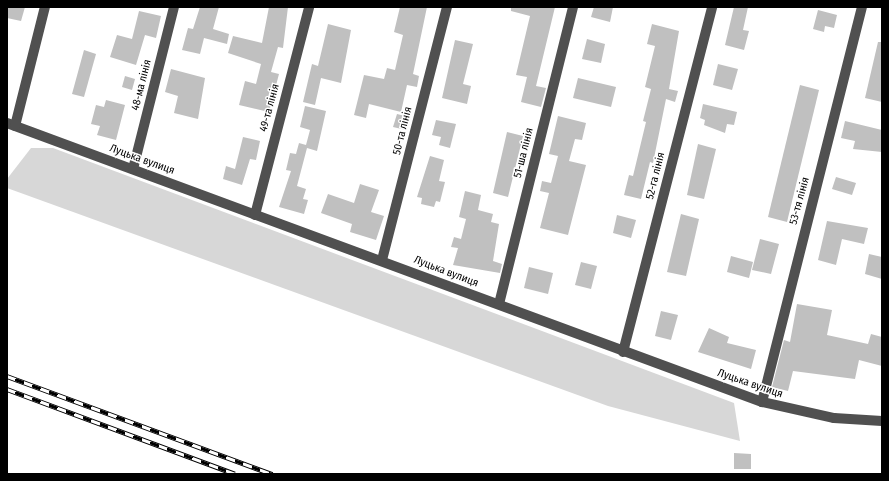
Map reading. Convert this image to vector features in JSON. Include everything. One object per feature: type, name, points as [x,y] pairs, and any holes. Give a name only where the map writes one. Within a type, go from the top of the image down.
[{"type":"street","points":[[11,124],[45,7]]},
{"type":"street","name":"48-ма лінія","points":[[133,169],[174,7]]},
{"type":"street","name":"49-та лінія","points":[[255,215],[309,7]]},
{"type":"street","name":"50-та лінія","points":[[382,260],[447,7]]},
{"type":"street","name":"51-ша лінія","points":[[499,304],[573,7]]},
{"type":"street","name":"52-га лінія","points":[[623,352],[712,7]]},
{"type":"street","name":"53-тя лінія","points":[[762,402],[862,7]]},
{"type":"street","name":"Луцька вулиця","points":[[11,124],[255,215],[382,260],[623,352],[762,402],[834,418],[882,421]]},
{"type":"shaded area","points":[[31,148],[53,148],[734,403],[740,441],[608,406],[7,188],[7,179]]},
{"type":"building","points":[[7,7],[25,7],[21,21],[7,18]]},
{"type":"building","points":[[200,7],[219,7],[213,29],[229,34],[227,44],[204,38],[200,54],[182,50],[188,28],[193,29]]},
{"type":"building","points":[[269,7],[288,7],[283,48],[278,47],[271,72],[279,74],[269,112],[239,105],[245,81],[256,84],[261,64],[228,53],[233,36],[262,43]]},
{"type":"building","points":[[400,7],[427,7],[413,74],[419,76],[417,87],[407,85],[401,112],[369,104],[366,118],[354,115],[364,75],[384,79],[387,68],[395,70],[403,35],[394,32]]},
{"type":"building","points":[[511,7],[555,7],[536,86],[546,88],[541,107],[521,102],[527,77],[516,75],[530,16],[511,11]]},
{"type":"building","points":[[594,7],[613,7],[610,22],[591,17]]},
{"type":"building","points":[[734,7],[748,7],[743,30],[749,31],[744,50],[725,45]]},
{"type":"building","points":[[818,10],[837,15],[834,28],[825,26],[824,32],[813,29]]},
{"type":"building","points":[[139,11],[161,16],[156,38],[145,35],[136,65],[110,57],[117,35],[132,39]]},
{"type":"building","points":[[328,24],[351,30],[341,83],[321,78],[315,105],[303,102],[312,64],[318,66]]},
{"type":"building","points":[[652,24],[679,31],[669,89],[678,91],[675,102],[666,99],[653,163],[650,162],[641,199],[624,195],[629,175],[633,176],[646,122],[643,121],[651,89],[645,87],[655,46],[647,44]]},
{"type":"building","points":[[587,39],[605,44],[601,63],[582,59]]},
{"type":"building","points":[[455,40],[473,44],[463,84],[471,86],[467,104],[442,98]]},
{"type":"building","points":[[878,42],[882,42],[882,102],[865,98]]},
{"type":"building","points":[[84,50],[96,54],[84,97],[72,94]]},
{"type":"building","points":[[718,64],[738,69],[732,90],[713,85]]},
{"type":"building","points":[[171,69],[205,78],[198,119],[174,113],[178,96],[165,92]]},
{"type":"building","points":[[125,76],[135,79],[132,90],[122,87]]},
{"type":"building","points":[[578,78],[616,87],[611,107],[573,98]]},
{"type":"building","points":[[800,85],[819,90],[787,222],[768,217]]},
{"type":"building","points":[[106,100],[125,105],[116,140],[97,135],[100,126],[91,124],[96,105],[104,107]]},
{"type":"building","points":[[703,104],[737,112],[734,125],[727,124],[725,133],[704,125],[705,120],[700,118]]},
{"type":"building","points":[[305,106],[326,111],[317,151],[307,148],[297,186],[306,189],[303,199],[308,200],[304,214],[279,207],[291,171],[286,170],[290,153],[296,154],[299,143],[306,145],[310,130],[300,127]]},
{"type":"building","points":[[397,114],[409,117],[406,130],[393,127]]},
{"type":"building","points":[[558,116],[586,123],[582,140],[575,139],[569,161],[586,165],[568,235],[540,228],[549,193],[540,191],[542,181],[551,183],[558,156],[549,154]]},
{"type":"building","points":[[436,120],[456,124],[450,148],[439,145],[441,137],[432,135]]},
{"type":"building","points":[[845,121],[882,130],[882,152],[853,149],[855,141],[841,138]]},
{"type":"building","points":[[507,132],[523,136],[508,197],[493,193]]},
{"type":"building","points":[[243,137],[260,141],[256,160],[250,159],[242,185],[223,179],[226,166],[235,169]]},
{"type":"building","points":[[698,144],[716,149],[704,199],[687,195]]},
{"type":"building","points":[[430,156],[444,160],[439,181],[445,182],[440,202],[436,201],[434,207],[421,204],[422,198],[417,197]]},
{"type":"building","points":[[836,177],[856,183],[852,195],[832,189]]},
{"type":"building","points":[[360,184],[379,190],[371,212],[384,216],[376,240],[350,232],[352,224],[321,213],[328,194],[354,203]]},
{"type":"building","points":[[465,191],[481,195],[478,210],[493,214],[491,222],[499,224],[493,261],[502,264],[500,273],[453,265],[458,248],[451,247],[454,237],[461,239],[466,219],[459,217]]},
{"type":"building","points":[[681,214],[699,219],[686,276],[667,272]]},
{"type":"building","points":[[617,215],[636,220],[631,238],[613,233]]},
{"type":"building","points":[[827,221],[868,228],[864,244],[842,239],[836,265],[818,260]]},
{"type":"building","points":[[760,239],[779,244],[771,274],[752,270]]},
{"type":"building","points":[[869,254],[882,257],[882,279],[865,274]]},
{"type":"building","points":[[731,256],[753,262],[749,278],[727,272]]},
{"type":"building","points":[[581,262],[597,266],[591,289],[575,285]]},
{"type":"building","points":[[529,267],[553,273],[548,294],[524,288]]},
{"type":"building","points":[[797,304],[832,310],[827,335],[868,344],[871,334],[882,337],[882,366],[859,360],[855,379],[793,371],[788,391],[772,387],[784,340],[790,342]]},
{"type":"building","points":[[661,311],[678,315],[671,340],[655,336]]},
{"type":"building","points":[[709,328],[729,337],[727,343],[756,350],[751,369],[698,352]]},
{"type":"building","points":[[734,453],[751,454],[751,469],[734,469]]},
{"type":"railway","points":[[7,376],[272,474]]},
{"type":"railway","points":[[7,389],[235,474]]}]
